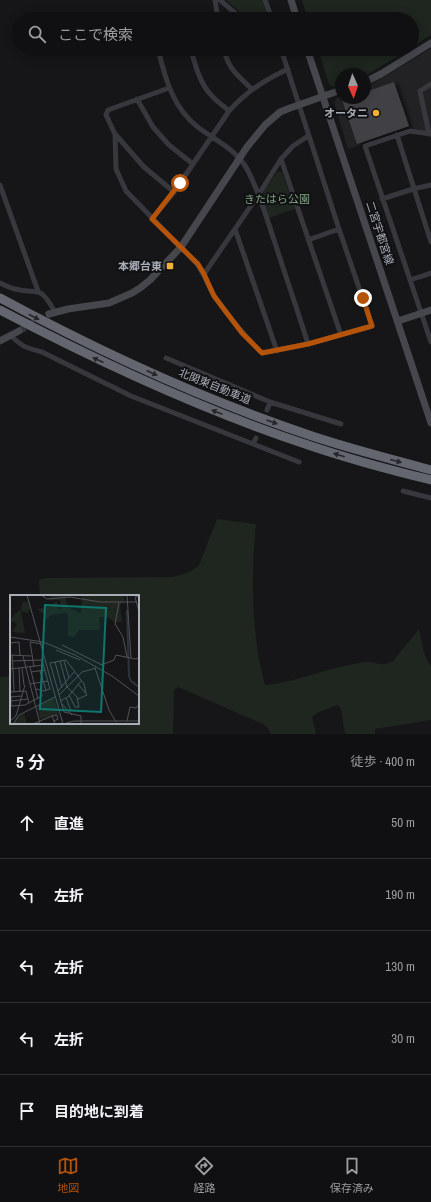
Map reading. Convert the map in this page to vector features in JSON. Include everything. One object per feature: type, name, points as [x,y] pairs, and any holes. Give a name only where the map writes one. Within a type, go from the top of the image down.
[{"type":"highway","name":"北関東自動車道","points":[[0,298],[99,349],[202,395],[312,436],[431,470]]},
{"type":"highway","name":"北関東自動車道","points":[[0,310],[93,357],[198,404],[308,445],[371,465],[431,480]]},
{"type":"street","points":[[215,0],[217,12]]},
{"type":"street","points":[[220,0],[234,12]]},
{"type":"street","points":[[265,0],[269,12]]},
{"type":"street","points":[[291,0],[295,12]]},
{"type":"street","points":[[419,50],[431,43]]},
{"type":"street","points":[[160,56],[169,88],[175,101],[185,115],[197,127],[228,148],[247,167],[259,194],[308,344]]},
{"type":"street","points":[[193,56],[202,82],[211,96],[229,111]]},
{"type":"street","points":[[225,56],[234,72],[252,89]]},
{"type":"street","points":[[115,134],[116,169],[119,179],[126,191],[198,264],[214,296],[242,333],[262,353],[308,344],[372,326],[308,136],[300,104],[284,56]]},
{"type":"street","name":"二宮宇都宮線","points":[[309,56],[431,423]]},
{"type":"street","points":[[371,79],[410,56]]},
{"type":"street","points":[[152,219],[174,192],[229,111],[239,99],[264,80],[288,69]]},
{"type":"street","points":[[431,84],[420,91],[430,134],[410,131],[365,146],[431,342]]},
{"type":"street","points":[[169,88],[108,110],[106,115],[115,134],[144,167],[174,192]]},
{"type":"street","points":[[0,283],[15,289],[38,291],[46,297],[52,313],[109,303],[132,293],[150,280],[181,247],[255,136],[268,121],[280,112],[335,92]]},
{"type":"street","points":[[137,99],[153,127],[165,141],[193,164]]},
{"type":"street","points":[[397,135],[431,242]]},
{"type":"street","points":[[204,274],[281,159],[293,146],[308,136]]},
{"type":"street","points":[[281,159],[341,335]]},
{"type":"street","points":[[0,185],[38,291]]},
{"type":"street","points":[[382,198],[413,188],[431,185]]},
{"type":"street","points":[[235,229],[277,351]]},
{"type":"street","points":[[308,240],[339,230]]},
{"type":"street","points":[[410,280],[431,273]]},
{"type":"street","points":[[398,321],[431,310]]},
{"type":"street","points":[[0,342],[19,331]]},
{"type":"street","points":[[10,336],[21,346],[42,352],[131,396],[300,462]]},
{"type":"street","points":[[166,358],[270,402],[341,424]]},
{"type":"street","points":[[267,410],[270,402]]},
{"type":"street","points":[[254,444],[256,438]]},
{"type":"street","points":[[403,491],[431,498]]},
{"type":"shaded area","points":[[431,48],[431,132],[410,128],[348,149],[334,102],[335,101],[335,104],[371,104],[371,85]]},
{"type":"green space","points":[[226,0],[263,0],[267,12],[240,12]]},
{"type":"green space","points":[[302,0],[431,0],[431,35],[419,43],[419,12],[306,12]]},
{"type":"green space","points":[[320,56],[398,56],[371,72],[371,68],[335,68],[335,86],[333,87],[329,84]]},
{"type":"green space","name":"きたはら公園","points":[[277,172],[282,172],[295,209],[269,218],[264,203],[263,194]]},
{"type":"green space","points":[[217,519],[256,524],[253,564],[253,605],[260,666],[265,685],[288,681],[343,666],[365,662],[382,664],[389,663],[393,661],[419,629],[424,654],[431,666],[431,720],[375,729],[375,734],[345,734],[341,709],[338,705],[319,712],[312,717],[316,734],[271,734],[268,728],[263,724],[178,687],[174,690],[173,734],[0,734],[0,677],[10,676],[10,724],[139,724],[139,595],[40,595],[39,580],[46,578],[172,577],[187,573],[199,565]]},
{"type":"building","name":"オータニ","points":[[394,82],[409,126],[357,144],[343,104],[371,104],[371,90]]},
{"type":"tunnel","points":[[19,331],[49,314]]},
{"type":"place","name":"オータニ","points":[[376,113]]},
{"type":"place","name":"本郷台東","points":[[170,266]]},
{"type":"route","points":[[180,183],[152,219],[198,264],[214,296],[242,333],[262,353],[308,344],[372,326],[363,298]]}]
